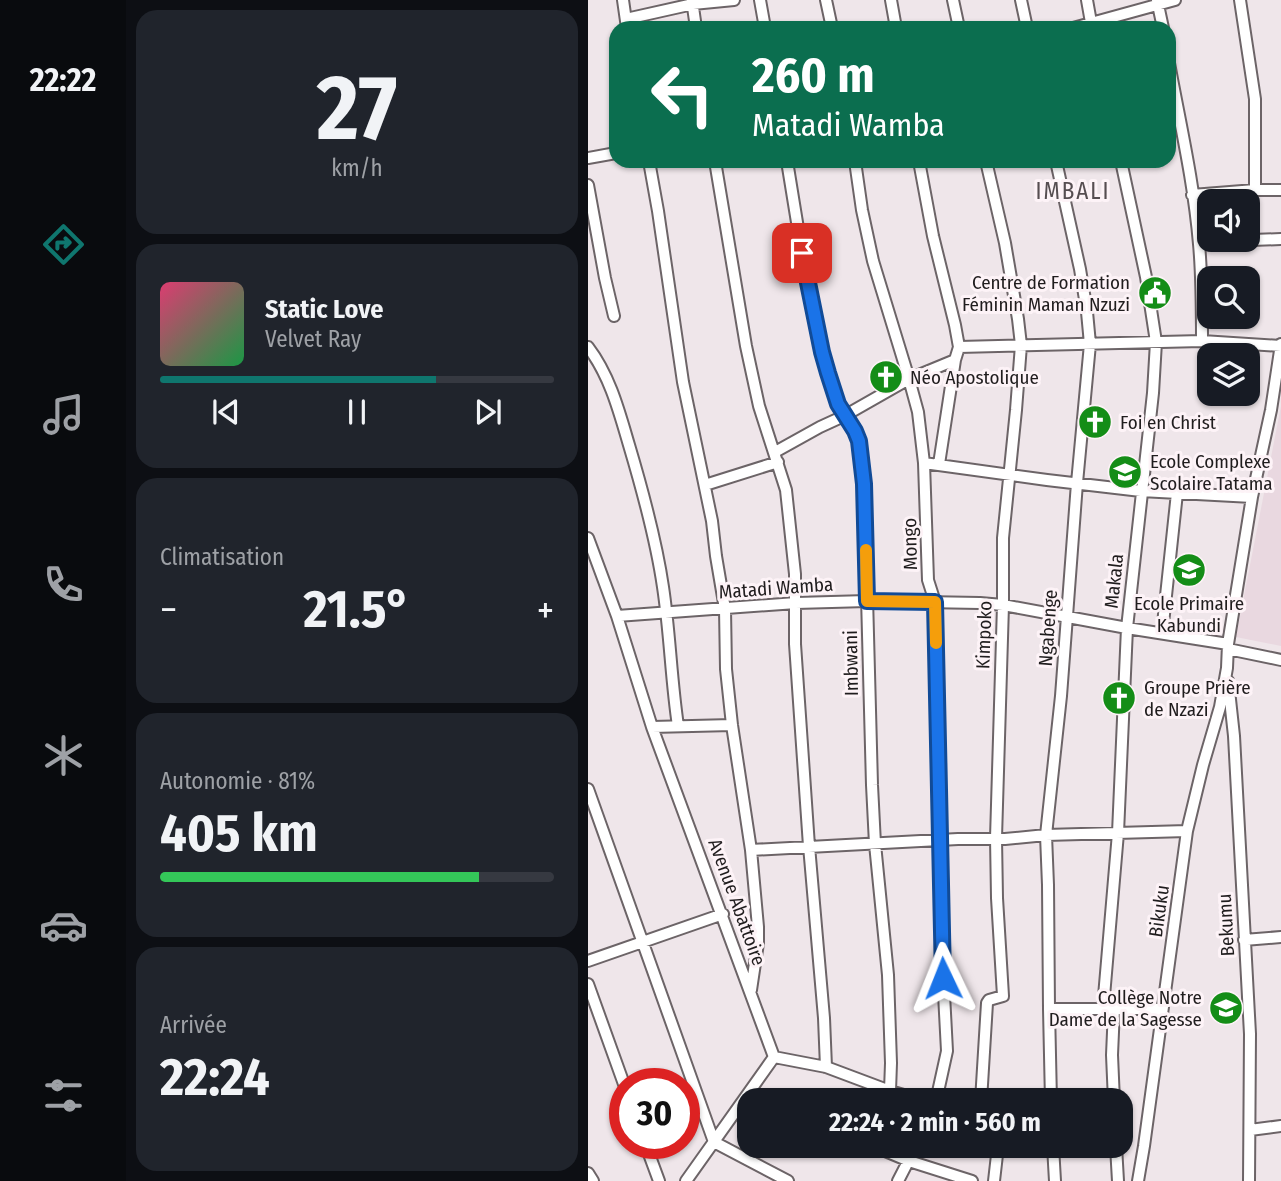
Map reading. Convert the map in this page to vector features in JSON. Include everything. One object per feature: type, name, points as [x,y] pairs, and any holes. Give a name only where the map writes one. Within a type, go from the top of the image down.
[{"type":"street","points":[[623,0],[627,21]]},
{"type":"street","points":[[633,21],[693,2],[734,0]]},
{"type":"street","points":[[760,0],[764,21]]},
{"type":"street","points":[[827,0],[831,21]]},
{"type":"street","points":[[891,0],[895,21]]},
{"type":"street","points":[[953,0],[958,21]]},
{"type":"street","points":[[1021,0],[1026,21]]},
{"type":"street","points":[[1087,0],[1091,21]]},
{"type":"street","points":[[1103,21],[1157,2],[1175,0]]},
{"type":"street","points":[[1240,0],[1255,99],[1255,189]]},
{"type":"street","points":[[693,2],[695,21]]},
{"type":"street","points":[[1157,2],[1161,21]]},
{"type":"street","points":[[1176,103],[1197,229]]},
{"type":"street","points":[[588,158],[609,154]]},
{"type":"street","points":[[650,168],[683,382],[712,521],[725,609],[726,668],[751,850],[758,943],[751,990]]},
{"type":"street","points":[[716,168],[746,346],[759,406],[786,490],[792,542],[796,603],[795,644],[826,1067]]},
{"type":"street","name":"Imbwani","points":[[788,168],[822,352],[838,404],[859,441],[864,484],[875,844],[888,975],[890,1088]]},
{"type":"street","name":"Mongo","points":[[856,168],[873,261],[918,412],[925,463],[929,580],[935,602],[942,956],[947,1051],[939,1088]]},
{"type":"street","points":[[920,168],[959,347],[939,464]]},
{"type":"street","name":"Kimpoko","points":[[982,1088],[987,1003],[1003,996],[996,838],[1003,538],[1021,345],[1005,243],[988,168]]},
{"type":"street","name":"Ngabenge","points":[[1052,1088],[1046,835],[1060,708],[1090,344],[1080,270],[1058,168]]},
{"type":"street","name":"Makala","points":[[1113,1088],[1108,1009],[1126,628],[1153,393],[1156,342],[1146,277],[1123,168]]},
{"type":"street","points":[[588,185],[604,278],[614,316]]},
{"type":"street","points":[[1260,190],[1281,190]]},
{"type":"street","points":[[1192,195],[1197,195]]},
{"type":"street","points":[[1260,240],[1281,239]]},
{"type":"street","points":[[1199,252],[1202,341]]},
{"type":"street","points":[[959,347],[1202,341],[1281,345]]},
{"type":"street","name":"Bikuku","points":[[1138,1181],[1187,831],[1220,707],[1252,497],[1271,410],[1281,345]]},
{"type":"street","points":[[590,352],[603,370],[616,401],[654,536],[664,587],[678,726]]},
{"type":"street","points":[[705,485],[776,457],[820,426],[844,416],[909,379],[955,360]]},
{"type":"street","points":[[925,463],[1141,491],[1252,497]]},
{"type":"street","points":[[1163,633],[1177,493]]},
{"type":"street","name":"Avenue Abattoire","points":[[588,538],[617,616],[652,727],[774,1057]]},
{"type":"street","name":"Matadi Wamba","points":[[617,616],[796,603],[867,601],[1003,605],[1163,633],[1281,660]]},
{"type":"street","name":"Bekumu","points":[[1227,668],[1234,736],[1250,1034],[1249,1181]]},
{"type":"street","points":[[652,727],[732,725]]},
{"type":"street","points":[[588,789],[714,1142],[789,1181]]},
{"type":"street","points":[[751,850],[1046,835],[1187,831]]},
{"type":"street","points":[[588,961],[723,914]]},
{"type":"street","points":[[1244,940],[1281,937]]},
{"type":"street","points":[[588,984],[618,1068]]},
{"type":"street","points":[[1049,1009],[1162,1009]]},
{"type":"street","points":[[752,1088],[774,1057],[826,1067],[882,1088]]},
{"type":"street","points":[[686,1181],[737,1110]]},
{"type":"street","points":[[1250,1130],[1281,1126]]},
{"type":"street","points":[[902,1158],[959,1180],[972,1181]]},
{"type":"street","points":[[898,1181],[910,1158]]},
{"type":"street","points":[[994,1181],[997,1158]]},
{"type":"street","points":[[1054,1158],[1055,1181]]},
{"type":"street","points":[[1117,1158],[1118,1181]]},
{"type":"street","points":[[651,1159],[659,1181]]},
{"type":"street","points":[[588,1173],[593,1181]]},
{"type":"shaded area","points":[[1281,406],[1281,646],[1236,637]]},
{"type":"slow traffic","points":[[866,550],[867,601],[935,602],[936,643]]},
{"type":"place","name":"Centre de Formation Féminin Maman Nzuzi","points":[[1155,293]]},
{"type":"place","name":"Néo Apostolique","points":[[886,377]]},
{"type":"place","name":"Foi en Christ","points":[[1095,422]]},
{"type":"place","name":"Ecole Complexe Scolaire Tatama","points":[[1125,472]]},
{"type":"place","name":"Ecole Primaire Kabundi","points":[[1189,570]]},
{"type":"place","name":"Groupe Prière de Nzazi","points":[[1119,698]]},
{"type":"place","name":"Collège Notre Dame de la Sagesse","points":[[1226,1008]]},
{"type":"district","name":"IMBALI","points":[[1073,191]]},
{"type":"route","points":[[802,253],[828,373],[838,404],[859,441],[864,484],[867,601],[935,602],[943,978]]}]
